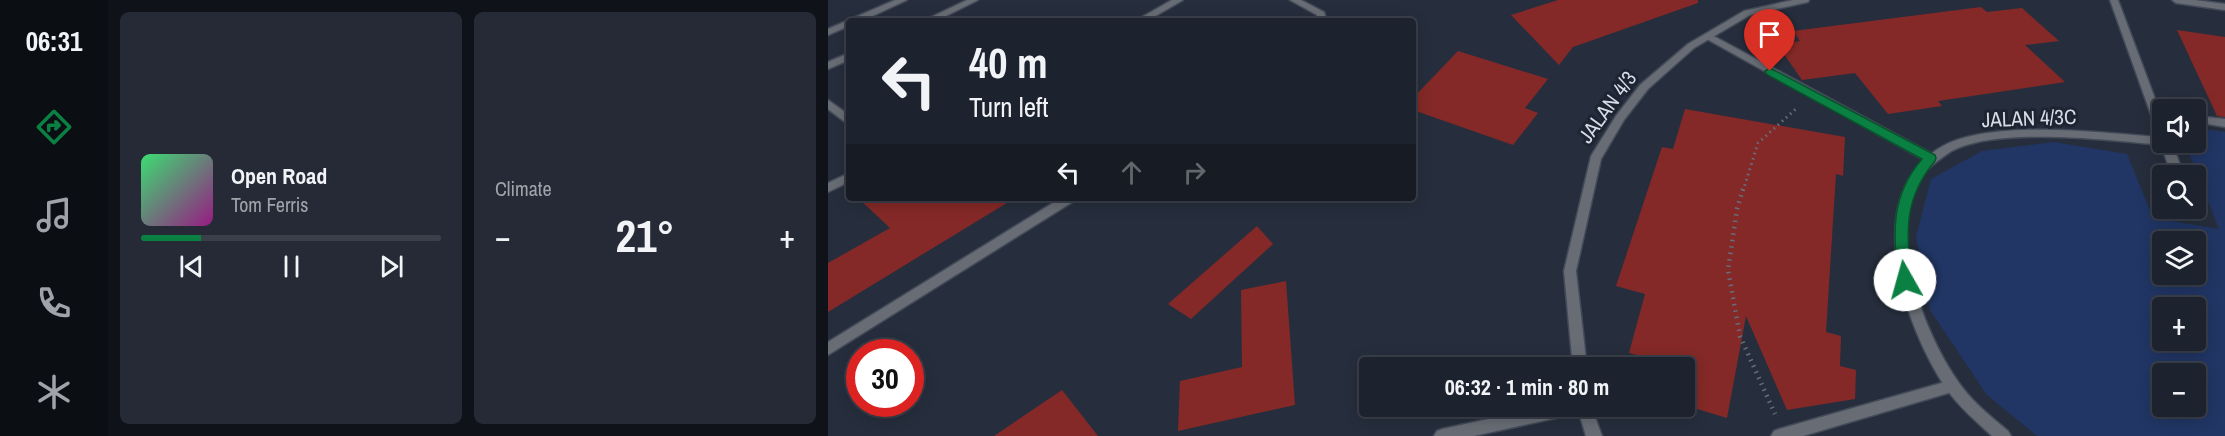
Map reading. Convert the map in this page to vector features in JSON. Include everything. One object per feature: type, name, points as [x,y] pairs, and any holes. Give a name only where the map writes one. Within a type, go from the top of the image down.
[{"type":"street","points":[[861,18],[903,0]]},
{"type":"street","points":[[934,18],[974,0]]},
{"type":"street","points":[[1146,18],[1179,0]]},
{"type":"street","points":[[1294,0],[1321,14],[1322,18]]},
{"type":"street","name":"JALAN 4/3","points":[[1579,357],[1570,271],[1595,159],[1620,118],[1644,87],[1691,46],[1747,13],[1805,0]]},
{"type":"street","points":[[2114,0],[2153,99]]},
{"type":"street","points":[[2176,0],[2225,7]]},
{"type":"street","points":[[828,32],[846,24]]},
{"type":"street","points":[[1708,36],[1930,158]]},
{"type":"street","points":[[828,66],[846,57]]},
{"type":"street","points":[[828,102],[846,118]]},
{"type":"street","points":[[2206,120],[2225,123]]},
{"type":"street","name":"JALAN 4/3C","points":[[2004,436],[1952,386],[1926,338],[1905,280],[1899,235],[1914,177],[1930,158],[1948,148],[1988,138],[2050,133],[2152,141]]},
{"type":"street","points":[[828,188],[846,179]]},
{"type":"street","points":[[828,349],[1065,201]]},
{"type":"street","points":[[1783,435],[1952,386]]},
{"type":"street","points":[[1442,436],[1532,417]]},
{"type":"street","points":[[1588,417],[1594,436]]},
{"type":"path","points":[[1783,435],[1740,336],[1728,270],[1737,209],[1758,143],[1812,95]]},
{"type":"shaded area","points":[[2206,129],[2225,132],[2225,436],[2037,436],[1987,395],[1930,310],[1916,237],[1931,179],[1982,151],[2054,142],[2127,154],[2152,219],[2219,229],[2206,196],[2206,165],[2194,165],[2189,153],[2206,153]]},
{"type":"building","points":[[1558,0],[1698,0],[1698,3],[1573,47],[1559,65],[1511,15]]},
{"type":"building","points":[[1981,7],[1987,12],[2022,8],[2059,41],[2025,45],[2065,82],[1938,101],[1942,106],[1888,114],[1855,73],[1802,80],[1777,44],[1800,41],[1793,31]]},
{"type":"building","points":[[2177,30],[2225,37],[2225,117],[2217,116]]},
{"type":"building","points":[[1458,51],[1548,79],[1525,108],[1538,113],[1513,145],[1416,111],[1416,95]]},
{"type":"building","points":[[1685,109],[1845,137],[1843,176],[1836,174],[1826,332],[1841,336],[1840,366],[1856,370],[1855,399],[1787,410],[1746,316],[1727,418],[1695,408],[1695,357],[1643,357],[1629,353],[1645,294],[1616,286],[1662,147],[1673,149]]},
{"type":"building","points":[[861,201],[1010,201],[828,312],[828,263],[890,228]]},
{"type":"building","points":[[1257,226],[1273,244],[1191,319],[1168,304]]},
{"type":"building","points":[[1286,281],[1295,405],[1178,431],[1180,381],[1242,367],[1241,290]]},
{"type":"building","points":[[1062,390],[1098,436],[994,436]]},
{"type":"route","points":[[1770,71],[1930,158],[1914,177],[1899,235],[1905,280]]}]
